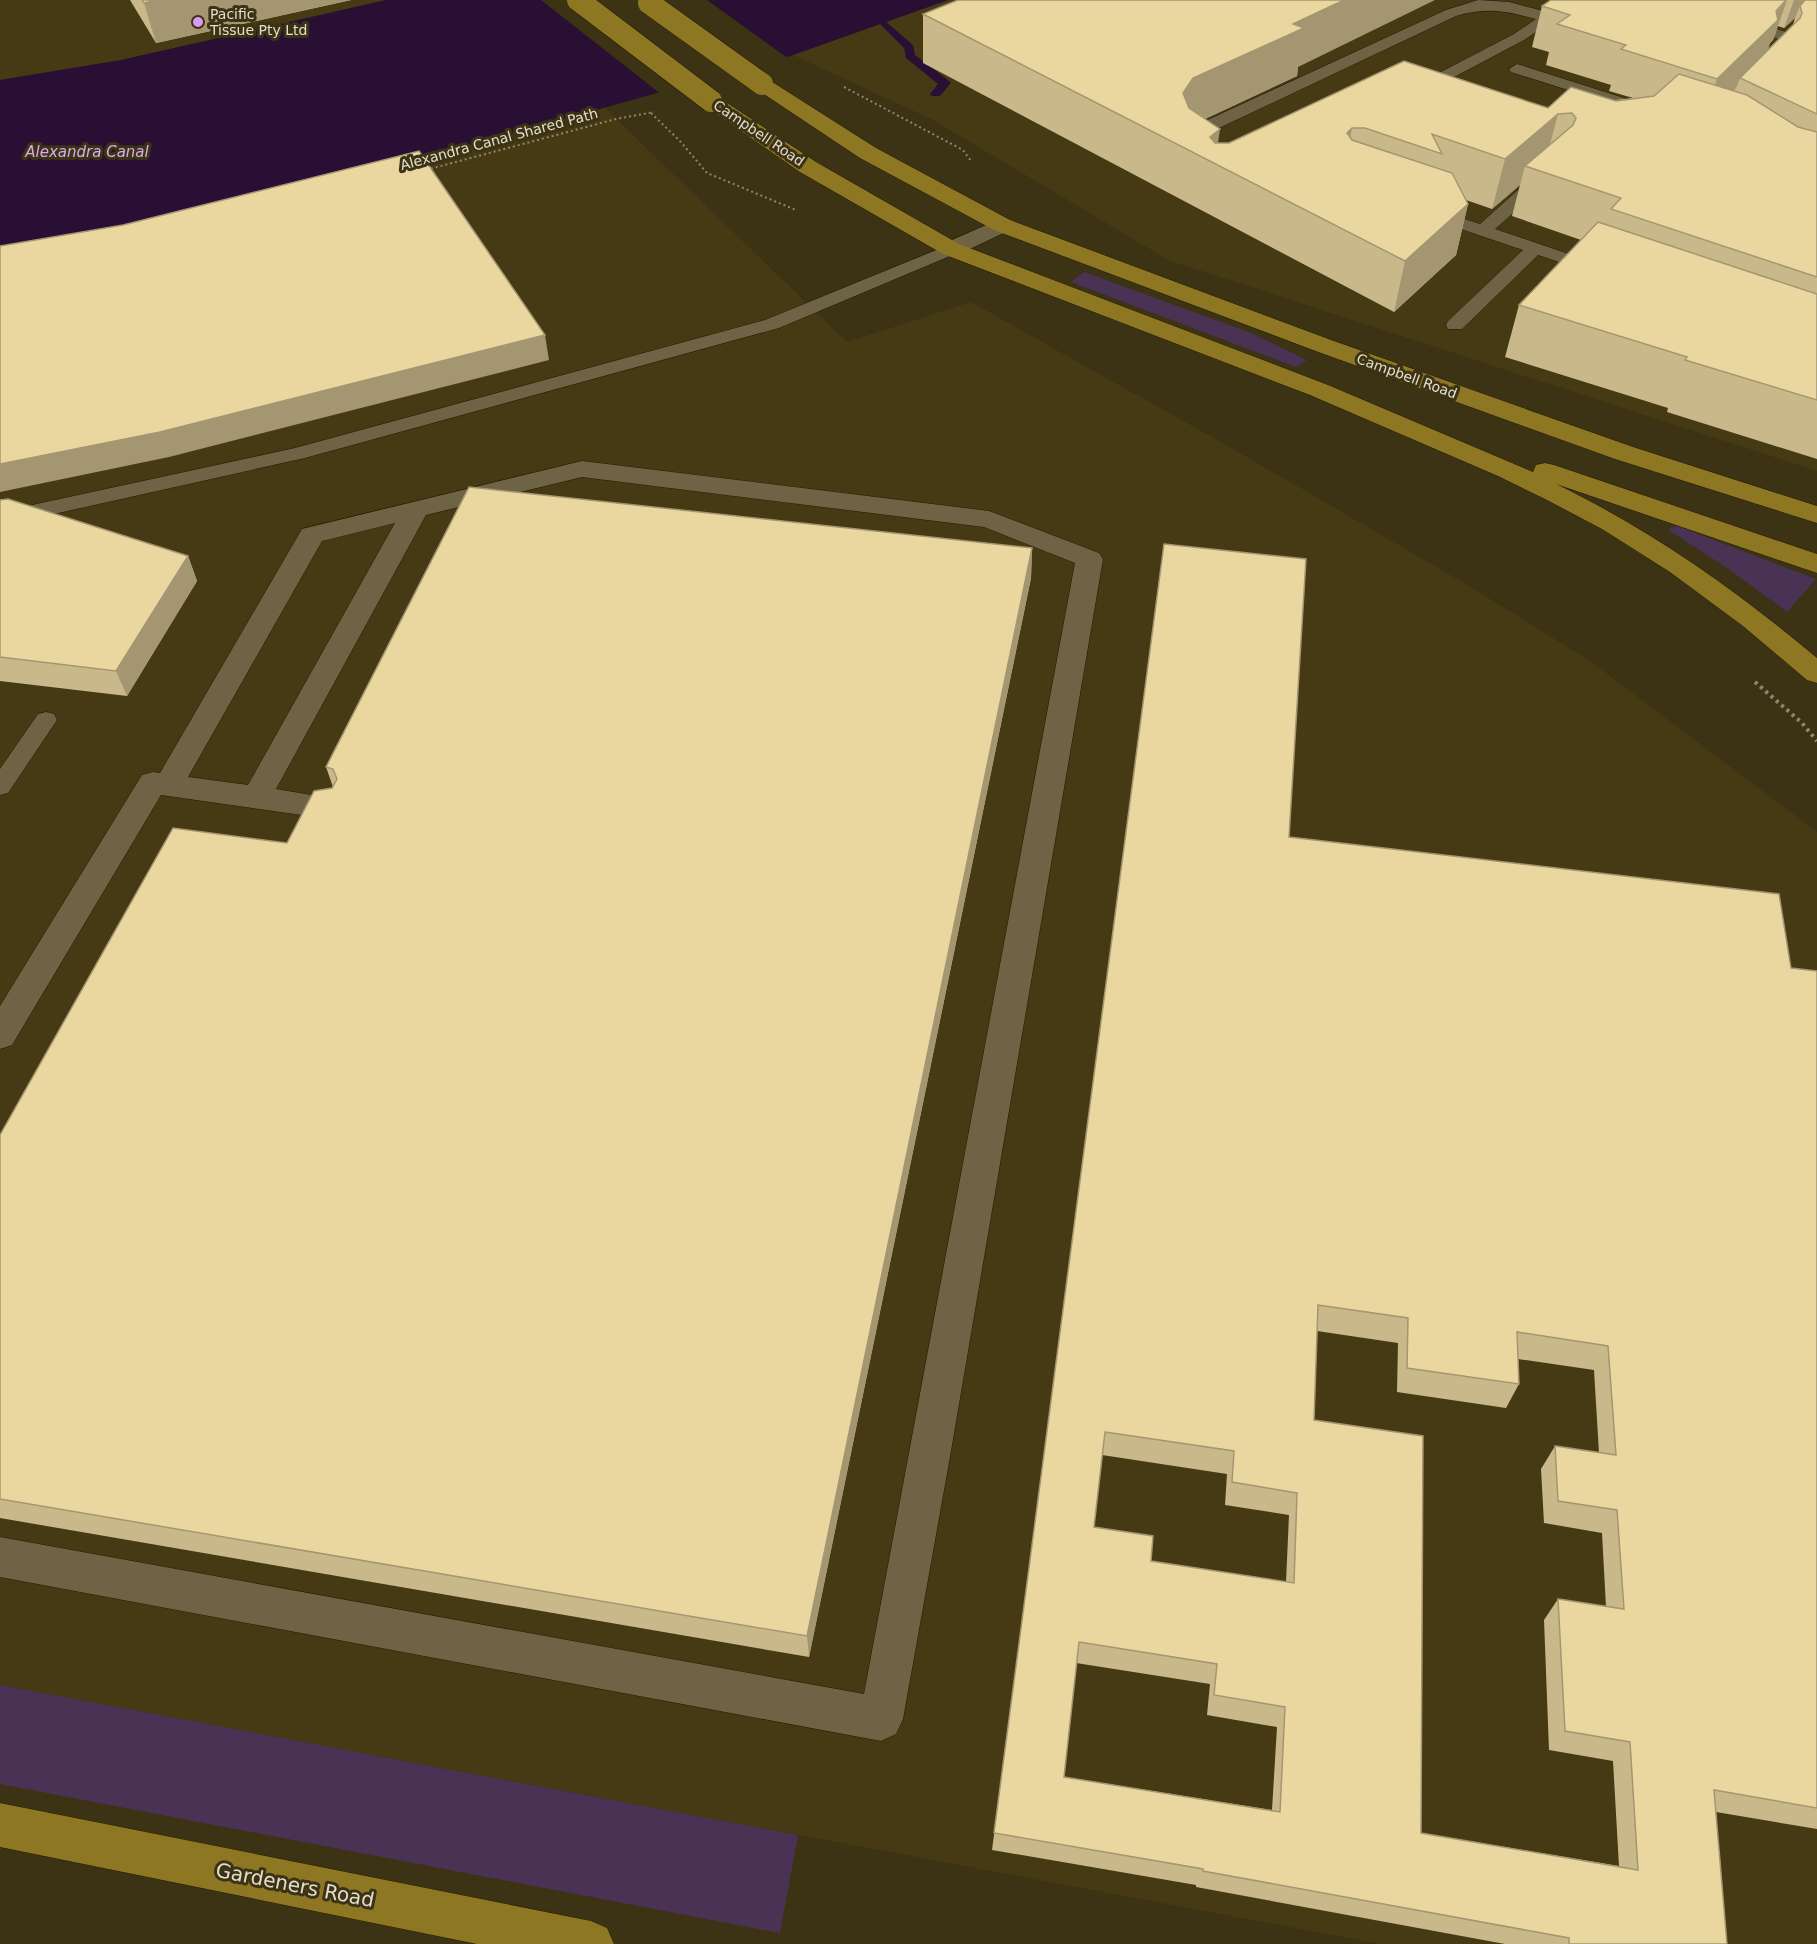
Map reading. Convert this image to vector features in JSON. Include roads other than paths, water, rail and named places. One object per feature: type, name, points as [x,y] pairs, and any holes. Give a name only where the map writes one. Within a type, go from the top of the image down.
[{"type":"main road","name":"Campbell Road","points":[[578,0],[711,100],[808,167],[951,249],[1319,390],[1507,470],[1611,523],[1714,590],[1817,673]]},
{"type":"main road","name":"Campbell Road","points":[[645,0],[762,84],[868,153],[1002,225],[1322,345],[1624,453],[1817,515]]},
{"type":"main road","name":"Campbell Road","points":[[1406,426],[1620,495],[1817,564]]},
{"type":"main road","name":"Gardeners Road","points":[[0,1826],[591,1944]]},
{"type":"street","points":[[951,249],[1002,225]]},
{"type":"street","points":[[0,1557],[881,1719],[1089,559],[989,519],[582,469],[416,509],[312,535],[168,786]]},
{"type":"street","points":[[256,798],[416,509]]},
{"type":"street","points":[[0,1035],[153,783],[330,808]]},
{"type":"lane","points":[[1402,94],[1519,37],[1576,0]]},
{"type":"lane","points":[[1691,0],[1695,9],[1793,31],[1772,53]]},
{"type":"lane","points":[[1200,160],[1188,146],[1194,133],[1451,13],[1478,5],[1509,7],[1547,17]]},
{"type":"lane","points":[[1347,62],[1367,73]]},
{"type":"lane","points":[[1517,69],[1660,115]]},
{"type":"lane","points":[[1483,230],[1552,169]]},
{"type":"lane","points":[[1416,207],[1614,275]]},
{"type":"lane","points":[[1455,325],[1535,248]]},
{"type":"lane","points":[[0,519],[298,454],[760,327],[951,249]]},
{"type":"lane","points":[[0,787],[45,720]]},
{"type":"water","name":"Alexandra Canal","points":[[386,0],[948,0],[793,55],[532,128],[297,191],[0,256],[0,80],[121,60]]},
{"type":"waterway","points":[[884,23],[909,47],[910,56],[945,83],[936,94]]},
{"type":"place","name":"Pacific Tissue Pty Ltd","points":[[198,22]]}]
